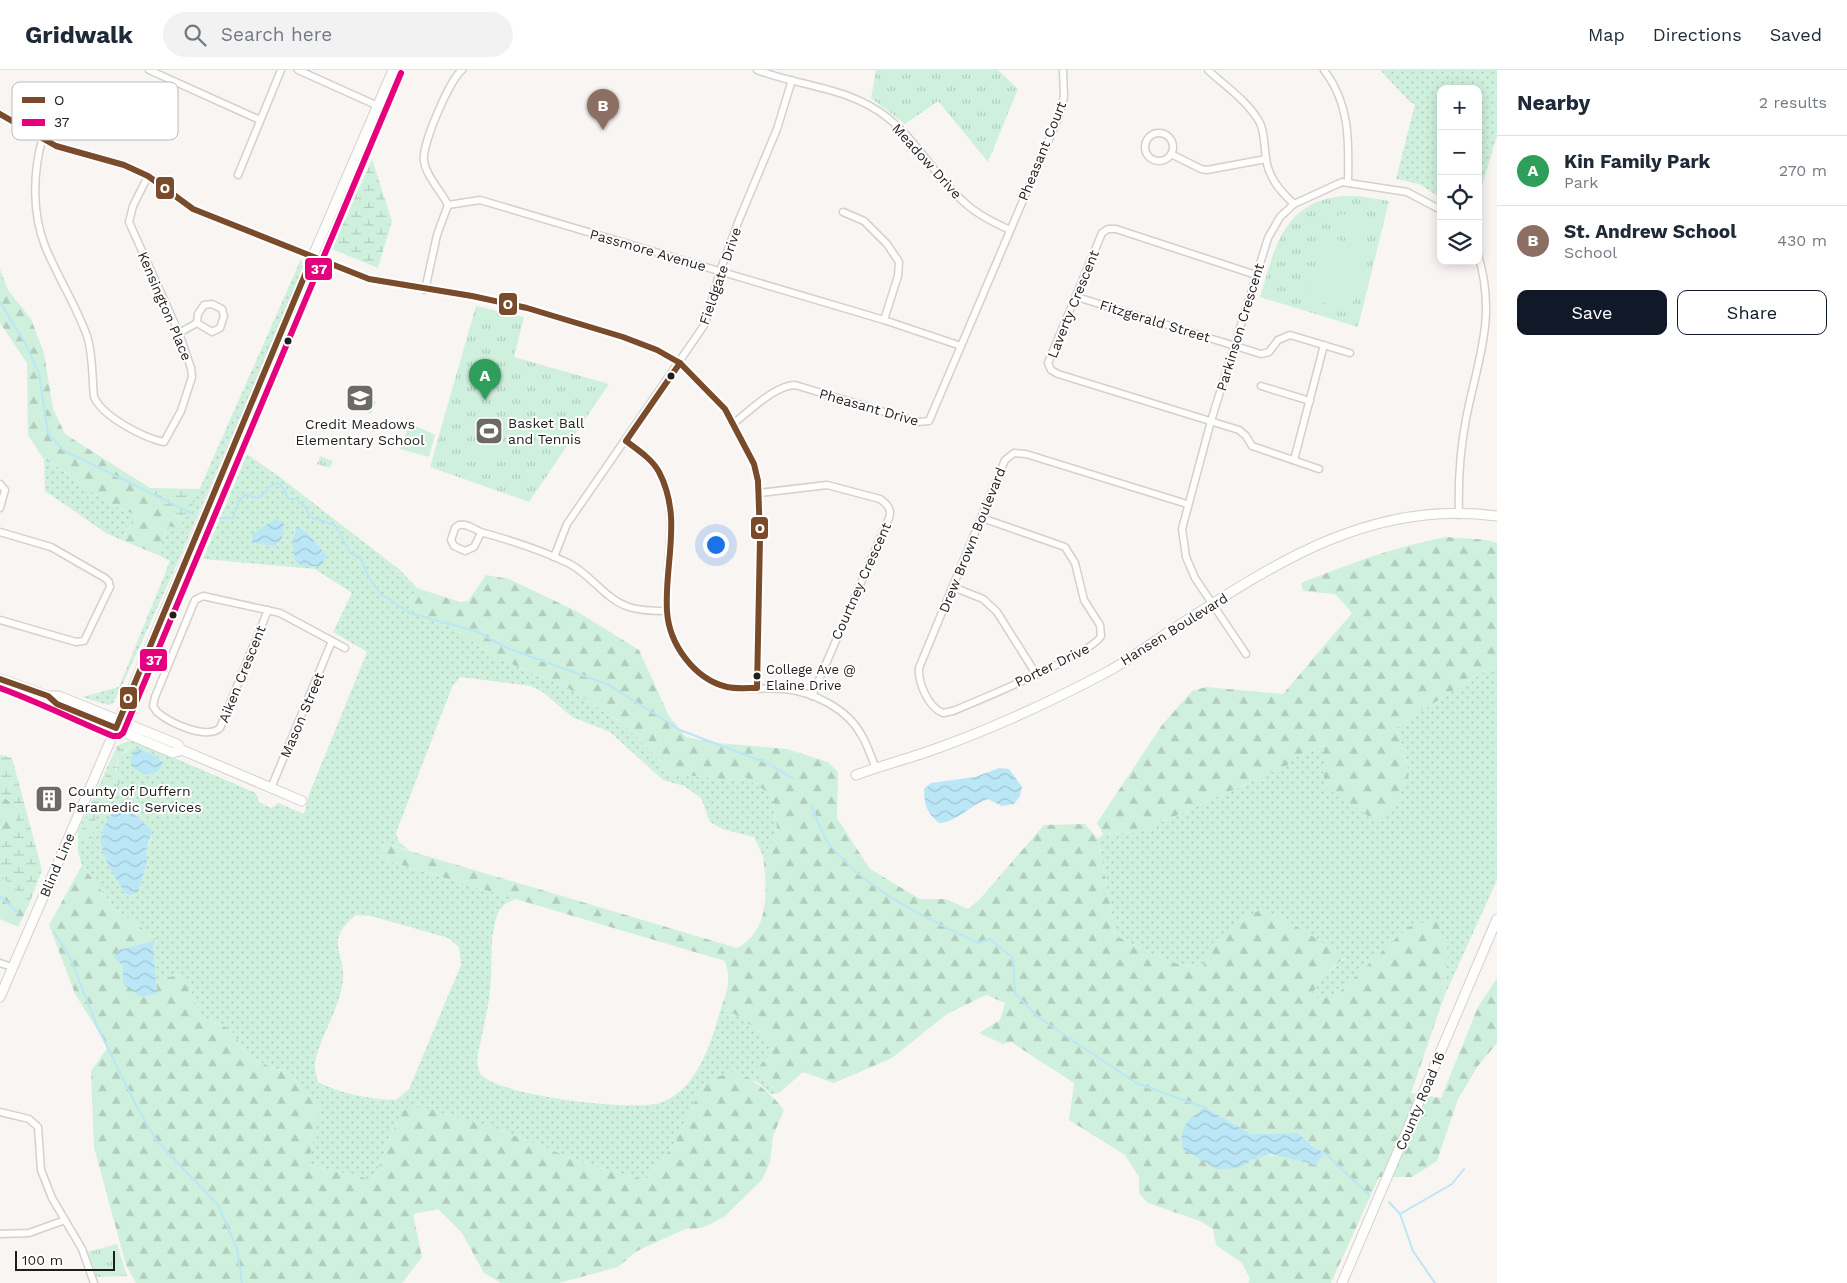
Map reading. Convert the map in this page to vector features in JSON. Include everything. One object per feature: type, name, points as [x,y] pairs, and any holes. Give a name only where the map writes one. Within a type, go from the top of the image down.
[{"type":"street","points":[[149,70],[176,82]]},
{"type":"street","points":[[238,175],[281,70]]},
{"type":"street","points":[[298,70],[378,106]]},
{"type":"street","name":"Blind Line","points":[[0,997],[118,724],[312,258],[393,70]]},
{"type":"street","points":[[425,290],[437,235],[448,205],[426,169],[424,157],[443,100],[462,70]]},
{"type":"street","name":"Meadow Drive","points":[[757,70],[851,96],[888,117],[964,203],[1010,230]]},
{"type":"street","name":"Pheasant Court","points":[[1010,230],[1059,116],[1064,97],[1064,70]]},
{"type":"street","points":[[1208,70],[1250,109],[1260,123],[1266,159],[1272,178],[1294,204]]},
{"type":"street","points":[[1324,70],[1338,91],[1345,110],[1348,182]]},
{"type":"street","name":"Fieldgate Drive","points":[[554,557],[567,524],[680,363],[705,324],[720,271],[777,129],[792,80]]},
{"type":"street","points":[[178,83],[260,120]]},
{"type":"street","points":[[0,114],[12,121]]},
{"type":"street","points":[[1158,134],[1168,137],[1173,145],[1171,154],[1163,161],[1153,160],[1146,152],[1147,140],[1158,134]]},
{"type":"street","points":[[42,140],[56,146],[124,165],[148,176],[193,209],[312,258],[369,279],[425,290],[472,296],[527,308],[623,337],[657,350],[680,363],[710,392],[734,423],[754,464],[759,493],[757,688]]},
{"type":"street","name":"Kensington Place","points":[[42,140],[36,168],[35,186],[40,229],[45,245],[87,338],[96,402],[116,420],[149,439],[164,442],[181,411],[192,377],[191,368],[179,333],[129,222],[133,206],[148,176]]},
{"type":"street","points":[[1171,154],[1201,169],[1207,170],[1266,159]]},
{"type":"street","name":"Parkinson Crescent","points":[[1246,654],[1195,578],[1186,557],[1182,529],[1187,504],[1211,421],[1268,238],[1280,217],[1294,204],[1322,190],[1348,182],[1407,192],[1437,208]]},
{"type":"street","name":"Passmore Avenue","points":[[448,205],[480,200],[884,320],[961,346]]},
{"type":"street","points":[[843,212],[864,221],[888,244],[899,262],[898,276],[884,320]]},
{"type":"street","name":"Laverty Crescent","points":[[1256,275],[1116,229],[1108,229],[1102,233],[1048,363],[1051,370],[1238,430],[1246,436],[1252,446],[1319,469]]},
{"type":"street","name":"Pheasant Drive","points":[[734,423],[775,391],[785,386],[795,385],[924,423],[932,417],[1010,230]]},
{"type":"street","points":[[1459,515],[1460,455],[1466,418],[1491,326],[1490,285],[1482,265]]},
{"type":"street","name":"Fitzgerald Street","points":[[1077,297],[1265,353],[1272,350],[1281,338],[1290,335],[1324,345]]},
{"type":"street","points":[[212,304],[222,308],[224,316],[220,328],[212,332],[197,323],[198,314],[204,305],[212,304]]},
{"type":"street","points":[[179,333],[197,323]]},
{"type":"street","points":[[1294,460],[1324,345],[1350,353]]},
{"type":"street","points":[[1260,386],[1310,401]]},
{"type":"street","points":[[626,441],[649,459],[659,473],[671,513],[667,611],[673,641],[694,668],[708,679],[727,687],[785,689],[812,696],[829,703],[846,716],[862,735],[876,768]]},
{"type":"street","name":"Drew Brown Boulevard","points":[[939,711],[934,707],[920,684],[919,668],[1005,460],[1014,453],[1026,454],[1187,504]]},
{"type":"street","points":[[0,484],[5,490],[0,508]]},
{"type":"street","name":"Courtney Crescent","points":[[759,493],[826,485],[880,500],[886,503],[889,510],[889,518],[812,696]]},
{"type":"street","name":"Hansen Boulevard","points":[[856,775],[938,748],[1014,718],[1108,671],[1212,604],[1294,555],[1332,538],[1360,528],[1415,515],[1497,516]]},
{"type":"street","name":"Porter Drive","points":[[939,711],[947,713],[1036,674],[1094,645],[1098,642],[1102,630],[1084,600],[1075,563],[1065,547],[982,518]]},
{"type":"street","points":[[481,533],[474,547],[465,551],[454,546],[451,540],[455,528],[459,525],[472,527],[481,533],[554,557],[577,568],[616,600],[629,607],[667,611]]},
{"type":"street","points":[[0,532],[50,547],[105,578],[109,582],[110,587],[84,641],[76,642],[0,620]]},
{"type":"street","points":[[953,587],[990,604],[1036,674]]},
{"type":"street","name":"Aiken Crescent","points":[[203,596],[268,610],[220,728],[214,732],[201,733],[162,716],[153,706],[195,600],[203,596]]},
{"type":"street","points":[[268,610],[288,617],[345,648]]},
{"type":"street","name":"Mason Street","points":[[271,788],[332,641]]},
{"type":"street","points":[[0,679],[48,696],[57,704],[118,724],[173,752],[182,750],[302,800]]},
{"type":"street","name":"County Road 16","points":[[1342,1283],[1497,919]]},
{"type":"street","points":[[0,963],[12,967]]},
{"type":"street","points":[[0,1112],[29,1120],[38,1127],[41,1170],[52,1198],[82,1249],[94,1283]]},
{"type":"street","points":[[0,1234],[29,1232],[65,1220]]},
{"type":"green space","points":[[876,70],[998,70],[1018,89],[988,162],[938,101],[905,124],[871,98]]},
{"type":"green space","points":[[1380,70],[1497,70],[1497,136],[1482,185],[1482,85],[1437,85],[1437,195],[1419,184],[1396,179],[1415,104],[1410,102]]},
{"type":"green space","points":[[372,159],[392,221],[378,268],[332,249]]},
{"type":"green space","points":[[1342,196],[1358,196],[1389,201],[1358,327],[1260,297],[1277,245],[1284,231],[1294,218],[1306,208],[1322,200]]},
{"type":"green space","points":[[1339,213],[1363,220],[1359,235],[1334,228]]},
{"type":"green space","points":[[1324,235],[1369,249],[1350,311],[1305,297]]},
{"type":"green space","points":[[301,259],[303,268],[177,564],[119,692],[113,703],[108,705],[82,697],[119,687],[170,561],[158,555],[166,528],[183,521],[180,519],[188,515]]},
{"type":"green space","points":[[0,269],[8,290],[31,319],[44,353],[53,409],[65,434],[150,488],[163,509],[183,521],[179,529],[169,526],[166,528],[158,555],[124,541],[127,527],[133,525],[136,515],[106,502],[55,465],[44,460],[28,435],[27,363],[0,323]]},
{"type":"green space","points":[[476,306],[524,317],[514,357],[609,384],[529,502],[430,467]]},
{"type":"green space","points":[[360,395],[376,402],[371,414],[355,407]]},
{"type":"green space","name":"Basket Ball and Tennis","points":[[483,417],[500,421],[496,441],[510,444],[507,460],[476,454]]},
{"type":"green space","points":[[410,423],[435,435],[429,457],[400,449]]},
{"type":"green space","points":[[247,454],[400,570],[417,588],[410,602],[420,612],[452,627],[493,656],[568,688],[625,725],[673,774],[736,780],[743,776],[772,795],[778,833],[763,856],[754,837],[722,829],[710,822],[701,798],[684,786],[663,780],[610,732],[572,717],[544,693],[531,686],[460,677],[452,687],[396,833],[399,842],[409,850],[383,843],[381,859],[516,899],[502,907],[497,916],[493,932],[490,993],[477,1059],[480,1073],[490,1081],[536,1095],[566,1100],[625,1105],[648,1105],[663,1102],[676,1095],[686,1085],[703,1060],[722,1005],[763,1034],[773,1052],[754,1071],[779,1093],[771,1094],[756,1081],[705,1081],[673,1146],[646,1180],[592,1166],[503,1131],[405,1108],[392,1132],[374,1180],[308,1165],[286,1073],[250,1058],[230,1029],[203,1017],[181,975],[156,979],[153,941],[156,938],[115,909],[82,865],[78,852],[78,831],[117,746],[128,741],[137,742],[256,793],[259,802],[271,808],[278,803],[304,814],[310,792],[367,652],[333,632],[352,593],[315,569],[203,559]],"holes":[[[294,532],[320,566],[294,540]],[[133,744],[119,758],[116,773],[122,777],[100,807],[94,824],[92,843],[81,832],[118,748]],[[136,749],[154,755],[156,774]],[[133,810],[151,838],[146,852],[147,861]],[[356,915],[371,916],[448,938],[459,947],[461,965],[409,1089],[396,1100],[356,1095],[318,1082],[315,1070],[317,1053],[340,997],[342,987],[342,966],[338,949],[340,933]]]},
{"type":"green space","points":[[320,456],[333,461],[330,468],[317,464]]},
{"type":"green space","points":[[44,460],[55,465],[106,502],[136,515],[133,525],[127,527],[124,541],[106,533],[45,491]]},
{"type":"green space","points":[[150,488],[200,489],[188,515],[180,519],[163,509]]},
{"type":"green space","points":[[1447,537],[1487,540],[1497,543],[1497,666],[1477,675],[1397,727],[1409,774],[1391,813],[1377,822],[1324,786],[1324,745],[1292,758],[1288,765],[1140,832],[1103,834],[1097,823],[1162,725],[1192,691],[1206,687],[1283,694],[1352,613],[1335,594],[1303,591],[1301,583],[1391,550]]},
{"type":"green space","points":[[486,575],[509,579],[578,612],[639,650],[669,716],[686,737],[718,743],[787,749],[828,762],[838,772],[837,818],[870,869],[920,899],[946,899],[968,909],[979,900],[1044,825],[1085,824],[1098,839],[1116,936],[1169,962],[1203,968],[1210,945],[1239,920],[1260,910],[1286,920],[1346,957],[1323,975],[1310,998],[1334,997],[1408,927],[1436,919],[1448,950],[1444,997],[1411,1093],[1441,1098],[1478,1007],[1497,978],[1497,1043],[1478,1066],[1458,1099],[1437,1161],[1412,1177],[1379,1177],[1331,1283],[1248,1283],[1250,1279],[1242,1263],[1216,1245],[1213,1229],[1200,1221],[1148,1203],[1139,1193],[1139,1177],[1125,1155],[1069,1120],[1074,1083],[1011,1042],[1003,1044],[979,1033],[1000,1020],[1005,1003],[986,995],[947,1014],[892,1058],[834,1083],[803,1072],[779,1093],[754,1071],[773,1052],[763,1034],[722,1005],[728,983],[725,961],[381,859],[383,843],[737,948],[756,931],[761,920],[765,894],[763,856],[778,833],[772,795],[743,776],[736,780],[673,774],[625,725],[568,688],[493,656],[452,627],[420,612],[410,602],[417,588],[460,602],[468,601]],"holes":[[[1206,1108],[1251,1134],[1298,1133],[1313,1147],[1325,1153],[1316,1165],[1286,1157],[1269,1156],[1260,1158],[1240,1168]]]},
{"type":"green space","points":[[1497,666],[1497,880],[1444,997],[1448,950],[1358,975],[1334,997],[1310,998],[1323,975],[1346,958],[1203,968],[1169,962],[1116,936],[1098,839],[1103,834],[1140,832],[1288,765],[1292,758],[1325,745],[1409,774],[1397,727],[1477,675]]},
{"type":"green space","points":[[128,743],[133,743],[121,756],[116,768],[116,773],[122,777],[117,789],[108,791],[102,804],[95,823],[92,844],[82,837],[81,832],[118,748]]},
{"type":"green space","points":[[0,755],[12,758],[42,870],[28,907],[0,874],[0,828],[16,835],[16,806],[6,799],[0,799]]},
{"type":"green space","points":[[0,799],[6,799],[16,806],[16,835],[0,828]]},
{"type":"green space","points":[[82,865],[115,909],[156,938],[153,941],[118,950],[123,965],[141,997],[157,994],[156,979],[181,975],[203,1017],[230,1029],[250,1058],[286,1073],[321,1105],[308,1165],[374,1180],[392,1132],[405,1108],[423,1107],[503,1131],[592,1166],[646,1180],[673,1146],[705,1081],[736,1071],[762,1088],[784,1110],[773,1136],[770,1162],[762,1180],[724,1217],[702,1228],[685,1229],[637,1251],[618,1267],[559,1283],[501,1283],[484,1273],[462,1233],[438,1209],[413,1214],[422,1257],[402,1283],[136,1283],[126,1265],[94,1147],[91,1071],[108,1047],[75,994],[49,925]]},
{"type":"green space","points":[[0,874],[28,907],[18,927],[0,919]]},
{"type":"green space","points":[[117,1244],[127,1276],[97,1277],[88,1252]]},
{"type":"water","points":[[275,519],[284,523],[282,538],[275,546],[253,543],[252,535]]},
{"type":"water","points":[[298,527],[306,532],[327,556],[320,566],[305,567],[296,562],[293,544],[294,535]]},
{"type":"water","points":[[136,748],[154,755],[163,763],[157,772],[148,774],[140,772],[131,765],[131,757]]},
{"type":"water","points":[[999,768],[1009,769],[1022,787],[1020,796],[1014,804],[1002,806],[988,799],[952,820],[939,823],[929,812],[924,789],[931,783],[975,777]]},
{"type":"water","points":[[119,806],[133,813],[152,830],[146,852],[147,861],[138,892],[130,895],[125,893],[102,850],[101,839],[103,829]]},
{"type":"water","points":[[153,941],[157,994],[141,997],[123,984],[123,965],[114,958],[118,950]]},
{"type":"water","points":[[1206,1108],[1251,1134],[1298,1133],[1313,1147],[1325,1153],[1316,1165],[1271,1154],[1251,1161],[1240,1168],[1217,1169],[1183,1149],[1183,1129],[1189,1119]]},
{"type":"waterway","points":[[0,302],[26,345],[39,374],[48,433],[63,450],[193,514]]},
{"type":"waterway","points":[[218,518],[233,518],[239,501],[246,494],[254,497],[262,496],[270,486],[278,483],[285,490],[287,499],[297,499],[306,508],[310,517],[335,525],[350,553],[360,557],[368,576],[381,594],[410,613],[478,632],[507,648],[609,685],[680,730],[767,763],[794,779]]},
{"type":"waterway","points":[[812,807],[822,832],[830,845],[845,862],[880,890],[918,913],[978,943],[990,939],[1013,958],[1015,993],[1038,1017],[1136,1083],[1206,1108]]},
{"type":"waterway","points":[[0,896],[18,913]]},
{"type":"waterway","points":[[54,932],[70,957],[97,1026],[137,1107],[157,1141],[218,1205],[237,1249],[242,1283]]},
{"type":"waterway","points":[[1325,1153],[1369,1195]]},
{"type":"waterway","points":[[1400,1214],[1452,1184],[1464,1169]]},
{"type":"waterway","points":[[1389,1202],[1400,1214],[1413,1251],[1435,1283]]},
{"type":"transit line","name":"37","points":[[0,688],[113,736],[119,736],[123,733],[401,73]]},
{"type":"transit line","name":"O","points":[[0,114],[12,121]]},
{"type":"transit line","name":"O","points":[[46,140],[56,146],[124,165],[148,176],[193,209],[369,279],[472,296],[527,308],[623,337],[657,350],[680,363]]},
{"type":"transit line","name":"O","points":[[0,679],[48,696],[57,704],[116,728],[312,258]]},
{"type":"transit line","name":"O","points":[[680,363],[725,409],[754,464],[758,481],[760,538],[757,688],[727,687],[715,683],[704,676],[685,658],[678,647],[669,623],[667,593],[671,524],[666,489],[653,463],[626,441],[680,363]]},
{"type":"place","name":"St. Andrew School","points":[[603,130]]},
{"type":"place","name":"Credit Meadows Elementary School","points":[[360,398]]},
{"type":"place","name":"Kin Family Park","points":[[485,400]]},
{"type":"place","name":"Basket Ball and Tennis","points":[[489,431]]},
{"type":"place","name":"College Ave @ Elaine Drive","points":[[757,676]]},
{"type":"place","name":"County of Duffern Paramedic Services","points":[[49,799]]}]
